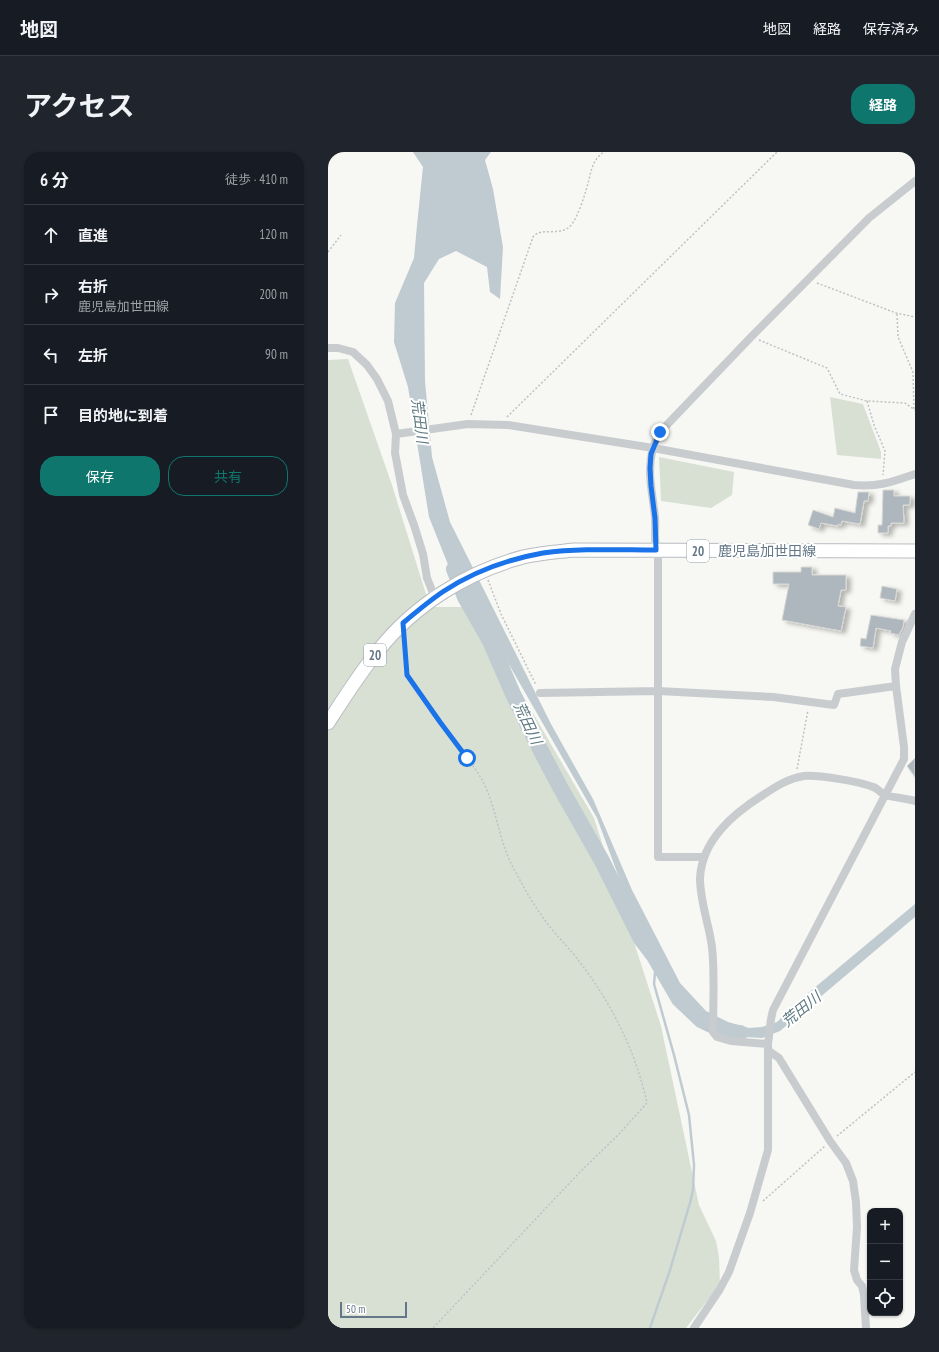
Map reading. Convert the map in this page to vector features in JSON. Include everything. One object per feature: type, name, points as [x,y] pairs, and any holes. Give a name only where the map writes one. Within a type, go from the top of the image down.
[{"type":"main road","name":"鹿児島加世田線","points":[[328,723],[359,675],[378,650],[403,623],[440,594],[484,571],[524,557],[543,553],[574,550],[915,551]]},
{"type":"street","points":[[704,857],[658,857],[658,557],[656,550],[655,518],[650,468],[653,448],[660,432],[752,336],[869,218],[915,181]]},
{"type":"street","points":[[328,348],[338,348],[353,352],[367,365],[377,380],[388,402],[396,434],[395,453],[403,495],[414,525],[427,578],[440,594]]},
{"type":"street","points":[[396,434],[468,424],[499,425],[653,448],[854,485],[882,485],[915,474]]},
{"type":"street","points":[[694,1328],[729,1272],[750,1213],[768,1150],[768,1046],[773,1010],[904,759],[903,734],[895,669],[902,642],[915,614]]},
{"type":"street","points":[[540,693],[658,692],[773,697],[834,705],[838,694],[896,686]]},
{"type":"street","points":[[866,1328],[864,1295],[862,1286],[857,1280],[854,1270],[856,1202],[853,1181],[846,1163],[830,1141],[779,1058],[768,1046],[731,1041],[717,1037],[713,1032],[713,954],[702,902],[700,878],[704,857],[714,837],[729,820],[738,812],[770,791],[796,778],[814,776],[841,780],[874,787],[885,795],[915,801]]},
{"type":"path","points":[[468,424],[534,238],[536,234],[540,232],[558,232],[567,229],[572,224],[586,190],[592,165],[595,159],[604,152]]},
{"type":"path","points":[[499,425],[777,152]]},
{"type":"path","points":[[328,252],[341,235]]},
{"type":"path","points":[[808,280],[897,314],[915,317]]},
{"type":"path","points":[[897,314],[898,337],[913,372],[915,409]]},
{"type":"path","points":[[752,336],[828,368],[840,394],[867,401],[905,403],[915,409]]},
{"type":"path","points":[[867,401],[874,425],[885,451],[882,485]]},
{"type":"path","points":[[484,571],[501,614],[540,693]]},
{"type":"path","points":[[403,623],[407,675],[482,780],[492,806],[504,848],[513,868],[540,914],[582,965],[613,1013],[627,1040],[643,1083],[647,1103],[433,1328]]},
{"type":"path","points":[[796,778],[810,702]]},
{"type":"path","points":[[750,1213],[830,1141],[915,1072]]},
{"type":"shaded area","points":[[348,359],[392,485],[430,607],[471,607],[594,818],[661,1026],[699,1205],[716,1241],[719,1257],[720,1284],[686,1328],[328,1328],[328,360]]},
{"type":"shaded area","points":[[830,397],[863,404],[881,452],[881,459],[837,455]]},
{"type":"shaded area","points":[[659,457],[734,472],[732,495],[711,508],[661,501]]},
{"type":"water","points":[[413,152],[491,152],[485,160],[493,189],[503,247],[500,299],[490,292],[487,267],[456,251],[439,259],[424,283],[425,381],[432,457],[450,522],[551,724],[593,799],[632,890],[680,983],[706,1011],[728,1022],[749,1028],[762,1027],[777,1022],[801,999],[915,904],[915,917],[780,1031],[762,1038],[745,1037],[728,1033],[702,1017],[673,984],[625,894],[597,818],[480,614],[449,567],[429,517],[408,387],[394,342],[395,303],[414,258],[423,167]]},
{"type":"building","points":[[883,490],[894,490],[894,496],[910,496],[910,505],[903,505],[904,523],[891,523],[891,526],[888,526],[888,533],[878,533],[878,525],[882,525]]},
{"type":"building","points":[[858,492],[869,492],[868,501],[864,501],[860,524],[842,521],[841,525],[838,524],[838,526],[821,523],[819,529],[808,525],[813,510],[833,517],[835,508],[855,513]]},
{"type":"building","points":[[801,567],[812,567],[812,575],[846,575],[846,590],[841,590],[838,606],[846,607],[841,631],[782,620],[789,584],[773,584],[773,572],[801,572]]},
{"type":"building","points":[[882,586],[897,589],[895,601],[880,598]]},
{"type":"building","points":[[871,615],[904,620],[903,627],[899,635],[890,633],[891,631],[876,628],[873,648],[860,646],[861,638],[866,639]]},
{"type":"building","points":[[915,758],[915,777],[907,766]]},
{"type":"waterway","name":"荒田川","points":[[454,569],[465,597],[490,641],[513,694],[540,749],[602,861],[641,939],[654,956],[679,999],[701,1020],[726,1032],[740,1033]]},
{"type":"waterway","points":[[650,1328],[670,1270],[690,1203],[693,1190],[694,1165],[689,1115],[654,984],[656,962]]},
{"type":"route","points":[[467,758],[407,675],[403,623],[445,591],[484,571],[524,557],[543,553],[574,550],[656,550],[655,518],[650,468],[651,454],[660,432]]}]
